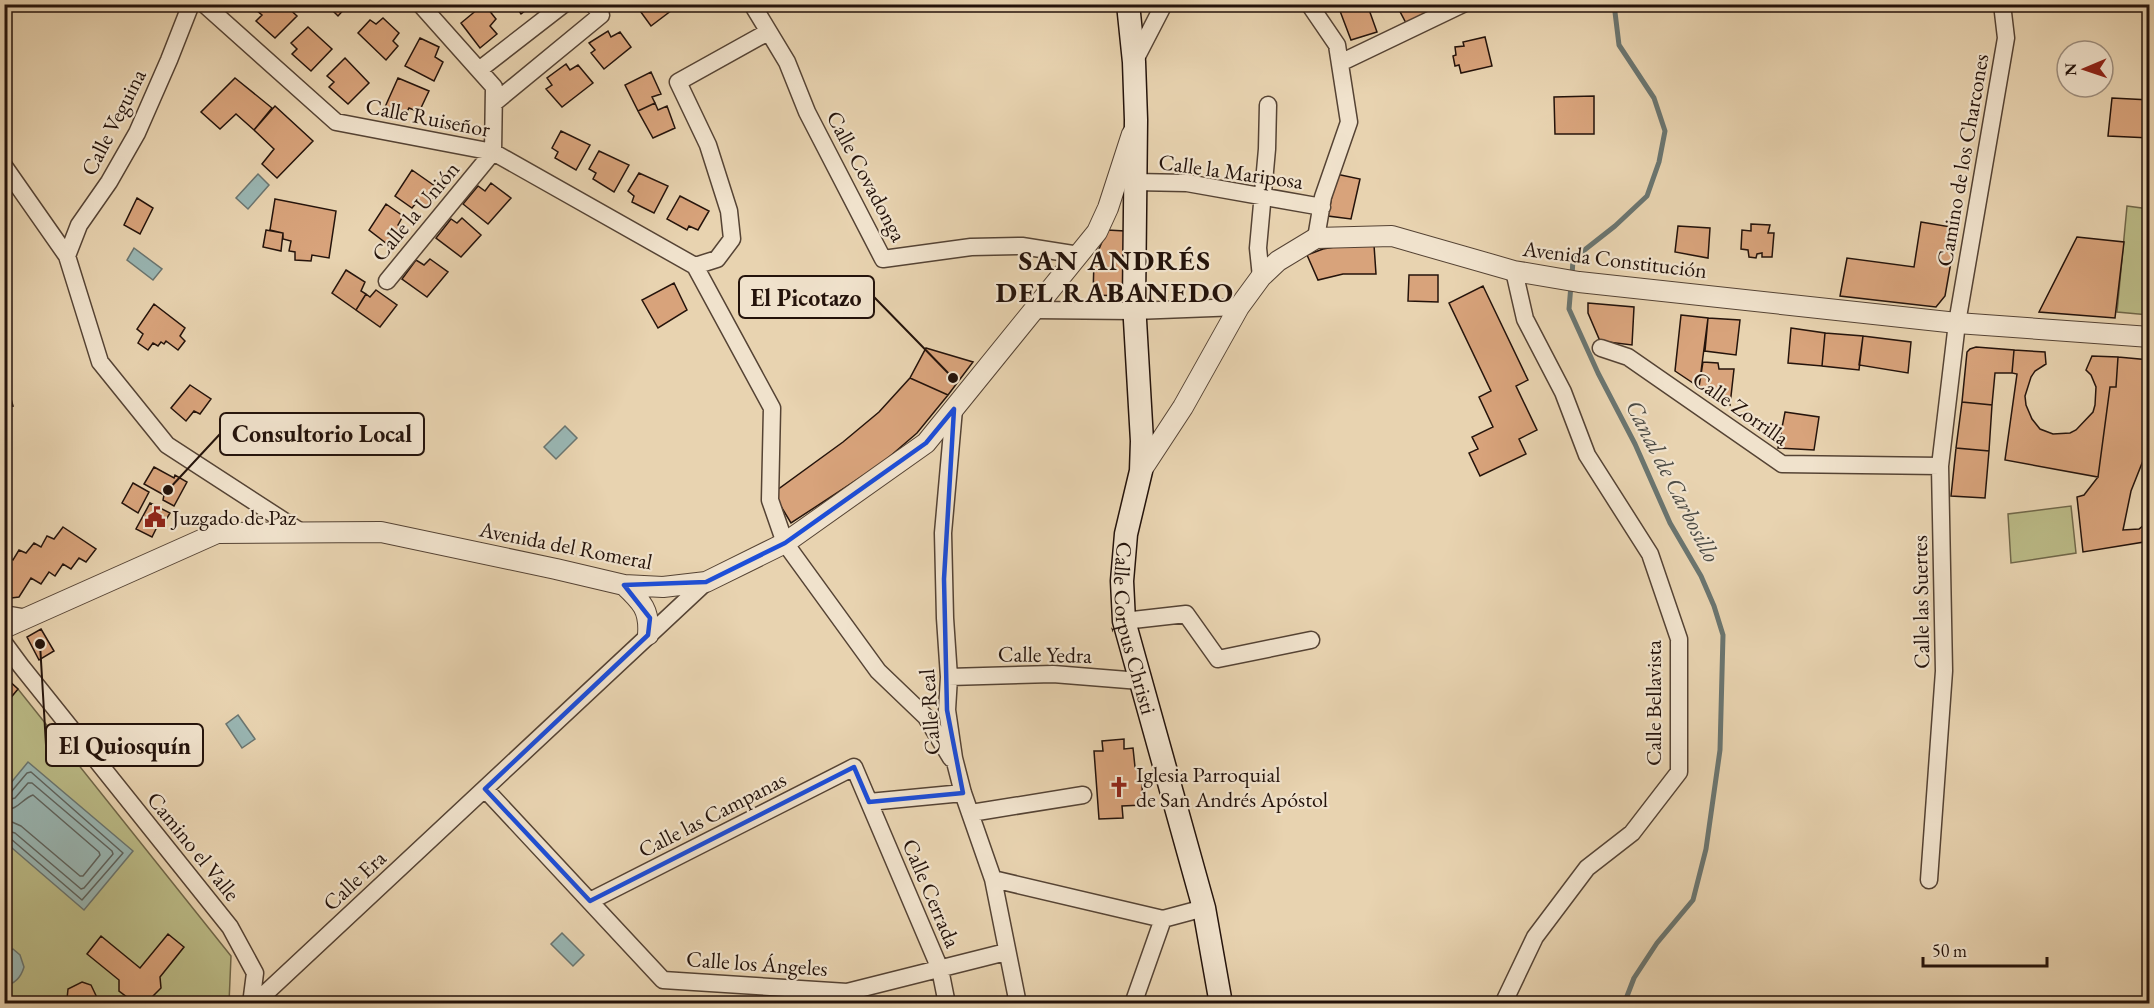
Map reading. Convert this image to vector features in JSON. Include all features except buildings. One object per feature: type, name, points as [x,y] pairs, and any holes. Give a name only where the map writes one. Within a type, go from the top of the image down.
[{"type":"main road","name":"Calle Corpus Christi","points":[[1128,4],[1134,62],[1136,120],[1134,311],[1142,425],[1141,471],[1126,534],[1122,581],[1124,621],[1204,908],[1221,1004]]},
{"type":"street","name":"Calle Veguina","points":[[67,256],[79,225],[109,182],[137,133],[169,60],[190,4]]},
{"type":"street","name":"Calle Ruiseñor","points":[[204,4],[336,122],[493,152],[695,266]]},
{"type":"street","points":[[420,4],[495,87],[493,152]]},
{"type":"street","points":[[479,70],[564,4]]},
{"type":"street","points":[[494,103],[601,15],[594,4]]},
{"type":"street","name":"Calle Covadonga","points":[[752,4],[787,62],[807,112],[883,259],[971,247],[1022,246],[1079,255]]},
{"type":"street","points":[[1134,62],[1164,4]]},
{"type":"street","points":[[1309,4],[1337,45],[1349,122],[1322,207],[1316,238]]},
{"type":"street","points":[[1340,63],[1463,4]]},
{"type":"street","name":"Camino de los Charcones","points":[[1957,322],[2006,38],[2002,4]]},
{"type":"street","points":[[768,32],[678,82],[708,145],[729,211],[732,239],[717,259],[695,266],[772,408],[770,501],[785,543],[878,671],[926,717],[956,766]]},
{"type":"street","points":[[1261,277],[1258,248],[1267,149],[1268,105]]},
{"type":"street","name":"Avenida del Romeral","points":[[4,628],[217,533],[381,532],[624,585],[663,587],[706,582],[785,543],[926,443],[1097,232],[1108,208],[1136,120]]},
{"type":"street","name":"Calle la Unión","points":[[387,281],[493,152]]},
{"type":"street","points":[[4,166],[67,256],[100,362],[167,445],[301,532]]},
{"type":"street","name":"Calle la Mariposa","points":[[1134,182],[1187,183],[1322,207]]},
{"type":"street","points":[[1108,208],[1134,209]]},
{"type":"street","name":"Avenida Constitución","points":[[1141,471],[1173,423],[1239,307],[1261,277],[1278,261],[1316,238],[1392,236],[1514,271],[1579,282],[1957,322],[2150,337]]},
{"type":"street","name":"Calle Bellavista","points":[[1503,1004],[1535,937],[1554,911],[1587,868],[1632,833],[1679,772],[1679,639],[1650,554],[1587,455],[1563,392],[1526,319],[1514,271]]},
{"type":"street","points":[[1035,310],[1134,311],[1239,307]]},
{"type":"street","name":"Calle las Suertes","points":[[1929,880],[1944,671],[1940,466],[1957,322]]},
{"type":"street","name":"Calle Zorrilla","points":[[1601,348],[1628,357],[1782,464],[1940,466]]},
{"type":"street","name":"Calle Real","points":[[954,409],[944,533],[945,618],[949,677],[947,710],[963,794],[993,879],[1018,1004]]},
{"type":"street","points":[[1142,425],[1173,423]]},
{"type":"street","name":"Calle Era","points":[[253,1004],[706,582]]},
{"type":"street","points":[[624,585],[638,598],[650,618],[648,635]]},
{"type":"street","points":[[4,614],[27,618]]},
{"type":"street","points":[[1124,621],[1186,614],[1218,659],[1311,640]]},
{"type":"street","name":"Camino el Valle","points":[[4,642],[230,927],[255,973],[253,1004]]},
{"type":"street","name":"Calle Yedra","points":[[949,677],[1053,674],[1140,681]]},
{"type":"street","name":"Calle Cerrada","points":[[854,766],[940,969],[947,1004]]},
{"type":"street","name":"Calle las Campanas","points":[[590,901],[854,766]]},
{"type":"street","points":[[485,789],[590,901]]},
{"type":"street","points":[[869,802],[963,794]]},
{"type":"street","points":[[971,813],[1083,795]]},
{"type":"street","points":[[993,879],[1163,919],[1204,908]]},
{"type":"street","name":"Calle los Ángeles","points":[[590,901],[663,980],[848,992]]},
{"type":"street","points":[[1132,1004],[1163,919]]},
{"type":"street","points":[[830,1004],[848,992],[1006,952]]},
{"type":"highlighted area","points":[[954,409],[944,579],[947,710],[963,793],[869,802],[854,767],[590,901],[485,789],[648,635],[650,618],[624,585],[706,582],[785,543],[926,443]]},
{"type":"green space","points":[[2127,206],[2149,209],[2149,315],[2117,312]]},
{"type":"green space","points":[[2071,506],[2076,553],[2011,563],[2008,514]]},
{"type":"green space","points":[[7,679],[18,689],[231,956],[229,1003],[5,1004],[4,682]]},
{"type":"water","points":[[258,174],[269,185],[248,209],[236,198]]},
{"type":"water","points":[[134,248],[162,269],[153,280],[127,260]]},
{"type":"water","points":[[565,426],[577,438],[556,459],[544,447]]},
{"type":"water","points":[[238,715],[255,739],[242,748],[226,724]]},
{"type":"water","points":[[28,762],[133,851],[84,910],[5,842],[5,790]]},
{"type":"water","points":[[562,933],[584,955],[573,966],[551,944]]},
{"type":"water","points":[[13,949],[20,955],[24,967],[18,979],[5,985],[5,952]]},
{"type":"waterway","name":"Canal de Carbosillo","points":[[1572,276],[1573,259],[1615,226],[1647,196],[1659,162],[1665,131],[1654,98],[1619,45],[1614,4]]},
{"type":"waterway","name":"Canal de Carbosillo","points":[[1571,285],[1569,309],[1598,373],[1635,444],[1670,523],[1701,576],[1723,635],[1720,750],[1706,849],[1693,900],[1657,943],[1634,978],[1624,1004]]},
{"type":"place","name":"El Picotazo","points":[[953,378]]},
{"type":"place","name":"Consultorio Local","points":[[168,490]]},
{"type":"place","name":"Juzgado de Paz","points":[[155,517]]},
{"type":"place","name":"El Quiosquín","points":[[40,644]]},
{"type":"place","name":"Iglesia Parroquial de San Andrés Apóstol","points":[[1119,787]]},
{"type":"district","name":"SAN ANDRÉS DEL RABANEDO","points":[[1115,276]]}]
